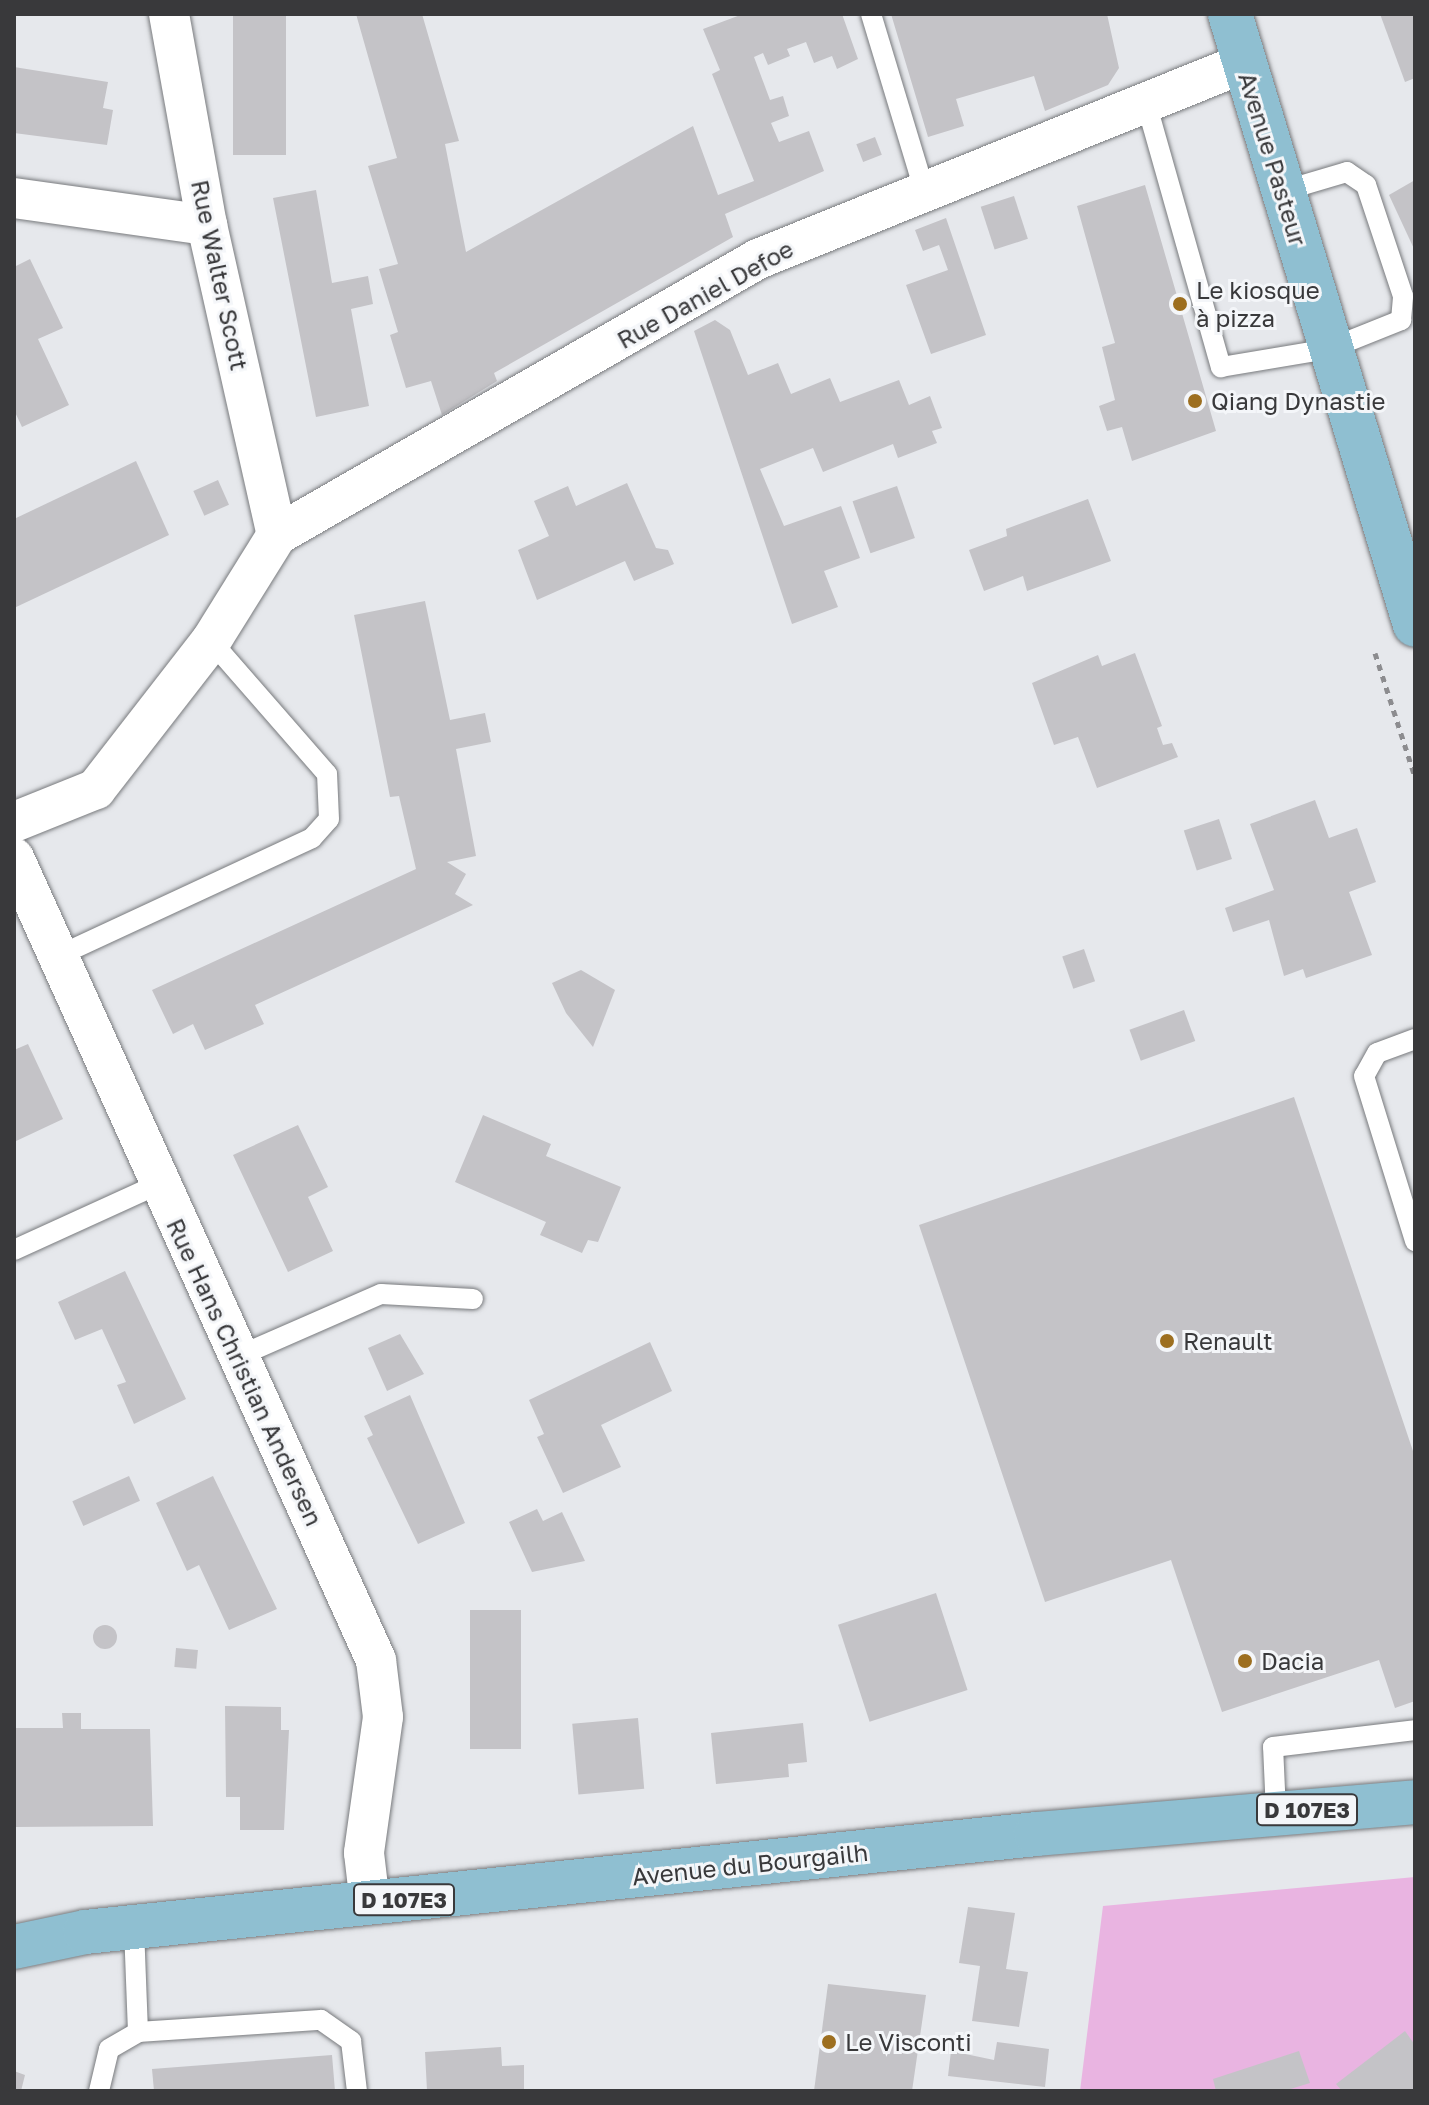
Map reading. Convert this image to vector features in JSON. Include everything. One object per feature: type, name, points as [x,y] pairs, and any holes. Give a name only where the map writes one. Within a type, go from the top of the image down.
[{"type":"main road","name":"Avenue Pasteur","points":[[1230,14],[1329,349],[1413,613]]},
{"type":"main road","name":"Avenue du Bourgailh","points":[[14,1947],[85,1932],[1276,1812],[1415,1802]]},
{"type":"main road","name":"Avenue du Bourgailh","points":[[14,1924],[85,1932]]},
{"type":"street","name":"Rue Walter Scott","points":[[169,14],[207,225],[277,535]]},
{"type":"street","name":"Rue Daniel Defoe","points":[[277,535],[758,259],[1145,99],[1244,63]]},
{"type":"street","points":[[14,198],[207,225]]},
{"type":"street","points":[[14,822],[96,789],[211,641],[277,535]]},
{"type":"street","name":"Rue Hans Christian Andersen","points":[[14,858],[376,1660],[383,1717],[364,1853],[370,1904]]},
{"type":"lane","points":[[871,14],[924,190]]},
{"type":"lane","points":[[1145,99],[1221,367],[1329,349],[1401,320],[1403,296],[1366,185],[1347,172],[1283,191]]},
{"type":"lane","points":[[58,956],[312,838],[329,819],[327,774],[211,641]]},
{"type":"lane","points":[[1415,1039],[1377,1053],[1364,1076],[1415,1241]]},
{"type":"lane","points":[[14,1250],[159,1184]]},
{"type":"lane","points":[[239,1356],[381,1294],[473,1299]]},
{"type":"lane","points":[[1276,1812],[1273,1747],[1415,1730]]},
{"type":"lane","points":[[134,1928],[138,2032]]},
{"type":"lane","points":[[99,2091],[109,2049],[138,2032],[321,2020],[351,2041],[357,2091]]},
{"type":"shaded area","points":[[1415,1877],[1415,2091],[1080,2091],[1103,1906]]},
{"type":"building","points":[[233,14],[286,14],[286,155],[233,155]]},
{"type":"building","points":[[356,14],[422,14],[459,141],[445,144],[466,252],[693,126],[718,195],[754,181],[712,74],[720,70],[703,29],[743,14],[842,14],[858,59],[837,69],[832,56],[814,63],[806,42],[787,49],[790,56],[768,65],[763,53],[754,57],[770,100],[783,96],[789,116],[771,123],[779,142],[809,131],[824,171],[725,214],[733,237],[494,373],[497,381],[442,415],[431,381],[406,388],[390,335],[398,332],[379,269],[398,264],[368,166],[397,158]]},
{"type":"building","points":[[891,14],[1107,14],[1119,68],[1108,85],[1045,111],[1034,76],[956,99],[964,126],[928,137]]},
{"type":"building","points":[[1380,14],[1415,14],[1415,78],[1405,82]]},
{"type":"building","points":[[14,67],[108,82],[103,108],[113,110],[107,145],[14,133]]},
{"type":"building","points":[[875,137],[882,155],[863,162],[856,144]]},
{"type":"building","points":[[1415,180],[1415,251],[1389,195]]},
{"type":"building","points":[[1145,185],[1216,431],[1132,461],[1122,427],[1107,431],[1099,406],[1115,400],[1102,347],[1115,343],[1077,206]]},
{"type":"building","points":[[316,190],[332,283],[368,276],[373,304],[351,309],[369,406],[316,417],[273,198]]},
{"type":"building","points":[[1014,196],[1028,239],[995,250],[981,207]]},
{"type":"building","points":[[946,218],[986,335],[931,354],[906,285],[948,270],[939,245],[923,251],[915,230]]},
{"type":"building","points":[[30,259],[63,328],[38,339],[69,405],[22,427],[14,410],[14,267]]},
{"type":"building","points":[[715,320],[730,330],[748,375],[778,363],[791,394],[830,378],[840,402],[899,380],[909,405],[930,396],[942,428],[932,431],[937,443],[898,458],[893,444],[823,472],[813,448],[760,469],[784,526],[841,506],[860,558],[824,571],[838,607],[792,624],[694,331]]},
{"type":"building","points":[[136,461],[169,535],[14,608],[14,519]]},
{"type":"building","points":[[218,480],[229,505],[204,516],[193,491]]},
{"type":"building","points":[[627,483],[656,548],[668,550],[674,564],[634,581],[625,561],[537,600],[518,550],[549,536],[534,501],[568,486],[576,506]]},
{"type":"building","points":[[897,486],[915,538],[870,553],[853,501]]},
{"type":"building","points":[[1088,499],[1111,561],[1027,591],[1023,576],[984,591],[969,550],[1007,536],[1006,529]]},
{"type":"building","points":[[425,601],[450,720],[485,713],[491,742],[456,749],[476,856],[447,862],[466,874],[455,894],[473,905],[255,1005],[264,1024],[205,1050],[193,1024],[173,1034],[152,990],[416,869],[399,796],[390,797],[354,615]]},
{"type":"building","points":[[1135,653],[1162,726],[1157,728],[1163,745],[1172,743],[1178,757],[1097,788],[1078,737],[1054,745],[1032,683],[1098,655],[1102,666]]},
{"type":"building","points":[[1315,800],[1329,838],[1357,828],[1376,882],[1349,892],[1372,955],[1306,978],[1303,969],[1284,976],[1269,920],[1233,932],[1225,908],[1274,890],[1250,824]]},
{"type":"building","points":[[1219,819],[1232,859],[1197,870],[1184,830]]},
{"type":"building","points":[[1084,949],[1095,981],[1073,989],[1062,956]]},
{"type":"building","points":[[581,970],[615,990],[593,1047],[566,1013],[552,983]]},
{"type":"building","points":[[1184,1010],[1195,1041],[1141,1061],[1129,1030]]},
{"type":"building","points":[[28,1044],[63,1119],[14,1142],[14,1050]]},
{"type":"building","name":"Renault","points":[[1294,1097],[1415,1457],[1415,1701],[1395,1708],[1379,1660],[1222,1712],[1171,1560],[1045,1602],[919,1225]]},
{"type":"building","points":[[483,1115],[551,1144],[546,1156],[621,1187],[598,1242],[588,1240],[582,1253],[540,1235],[546,1222],[455,1182]]},
{"type":"building","points":[[298,1125],[328,1187],[308,1197],[333,1251],[288,1272],[233,1155]]},
{"type":"building","points":[[125,1271],[186,1399],[134,1424],[117,1385],[126,1382],[102,1329],[75,1340],[58,1302]]},
{"type":"building","points":[[400,1334],[424,1374],[387,1391],[368,1348]]},
{"type":"building","points":[[650,1342],[672,1391],[601,1425],[621,1467],[563,1493],[537,1437],[544,1434],[529,1400]]},
{"type":"building","points":[[410,1395],[465,1523],[418,1544],[367,1438],[373,1435],[364,1416]]},
{"type":"building","points":[[129,1476],[140,1501],[83,1526],[72,1501]]},
{"type":"building","points":[[213,1476],[277,1609],[229,1630],[199,1565],[187,1571],[156,1503]]},
{"type":"building","points":[[537,1509],[543,1521],[562,1512],[585,1561],[532,1572],[509,1522]]},
{"type":"building","points":[[936,1593],[968,1690],[870,1722],[838,1625]]},
{"type":"building","points":[[470,1610],[521,1610],[521,1749],[470,1749]]},
{"type":"building","points":[[105,1625],[114,1628],[117,1637],[114,1646],[105,1649],[96,1646],[93,1637],[96,1628]]},
{"type":"building","points":[[176,1648],[198,1650],[196,1669],[174,1667]]},
{"type":"building","points":[[225,1706],[281,1707],[281,1730],[289,1730],[284,1830],[240,1830],[240,1797],[226,1797]]},
{"type":"building","points":[[62,1713],[81,1713],[81,1729],[150,1729],[153,1826],[14,1827],[14,1728],[63,1728]]},
{"type":"building","points":[[638,1718],[644,1789],[578,1794],[572,1724]]},
{"type":"building","points":[[803,1723],[807,1762],[788,1764],[789,1777],[716,1784],[711,1733]]},
{"type":"building","points":[[968,1907],[1015,1913],[1006,1969],[1028,1972],[1019,2027],[972,2021],[980,1966],[959,1963]]},
{"type":"building","points":[[828,1984],[926,1995],[912,2091],[814,2091]]},
{"type":"building","points":[[1405,2031],[1415,2045],[1415,2091],[1342,2091],[1336,2084]]},
{"type":"building","points":[[997,2042],[1049,2049],[1045,2087],[948,2076],[951,2051],[994,2060]]},
{"type":"building","points":[[501,2047],[502,2066],[524,2065],[524,2091],[427,2091],[425,2052]]},
{"type":"building","points":[[1299,2051],[1310,2083],[1284,2091],[1216,2091],[1213,2079]]},
{"type":"building","points":[[332,2055],[335,2091],[154,2091],[152,2069]]},
{"type":"building","points":[[14,2071],[25,2075],[21,2091],[14,2091]]},
{"type":"place","name":"Le kiosque à pizza","points":[[1180,304]]},
{"type":"place","name":"Qiang Dynastie","points":[[1195,401]]},
{"type":"place","name":"Renault","points":[[1167,1341]]},
{"type":"place","name":"Dacia","points":[[1245,1661]]},
{"type":"place","name":"Le Visconti","points":[[829,2042]]}]
